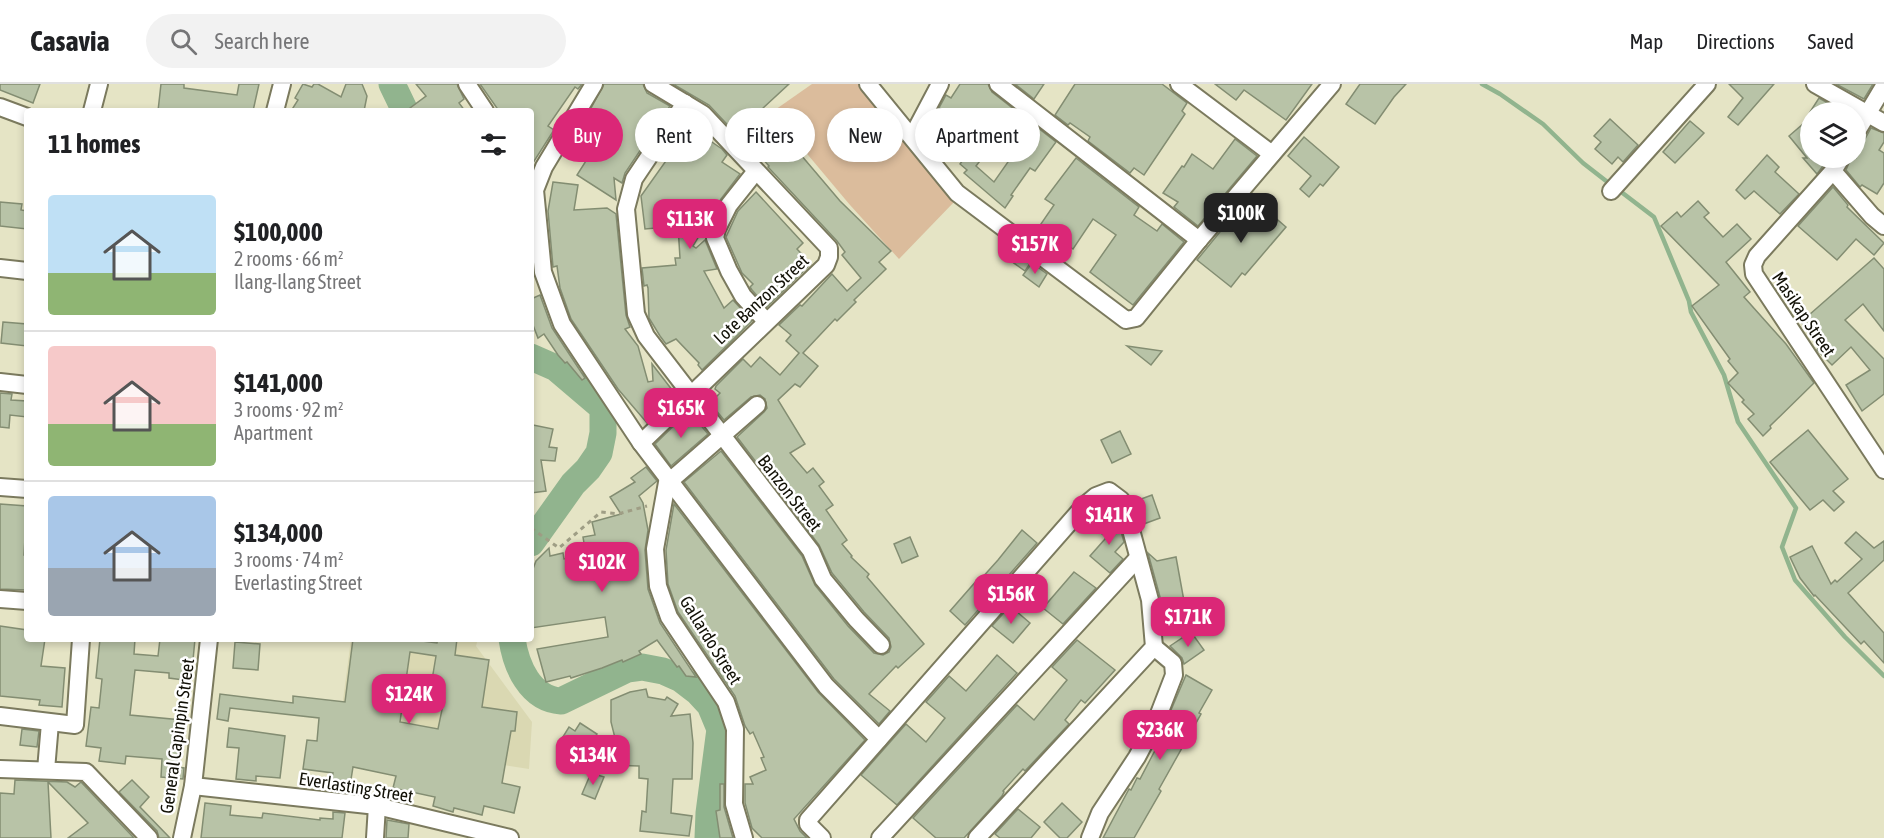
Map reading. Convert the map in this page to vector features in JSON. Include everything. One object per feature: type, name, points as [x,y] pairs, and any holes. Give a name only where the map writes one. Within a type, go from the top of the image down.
[{"type":"street","points":[[93,108],[99,84]]},
{"type":"street","points":[[276,108],[282,84]]},
{"type":"street","points":[[467,84],[483,108]]},
{"type":"street","points":[[534,185],[594,84]]},
{"type":"street","name":"Lote Banzon Street","points":[[641,443],[826,265],[829,256],[829,248],[703,114],[653,84]]},
{"type":"street","points":[[868,84],[957,193],[1126,320],[1136,318],[1332,84]]},
{"type":"street","points":[[912,137],[940,84]]},
{"type":"street","points":[[998,84],[1199,240]]},
{"type":"street","points":[[1179,84],[1272,154]]},
{"type":"street","points":[[1611,190],[1707,84]]},
{"type":"street","points":[[1815,84],[1884,123]]},
{"type":"street","points":[[1866,116],[1884,86]]},
{"type":"street","name":"Banzon Street","points":[[686,103],[634,179],[627,208],[636,314],[646,336],[811,551],[823,579],[880,645]]},
{"type":"street","points":[[0,107],[24,116]]},
{"type":"street","name":"Masikap Street","points":[[1834,168],[1757,256],[1753,265],[1754,274],[1884,470]]},
{"type":"street","points":[[1840,168],[1872,216],[1884,226]]},
{"type":"street","points":[[756,171],[729,205],[717,229],[716,238],[729,271],[743,296],[766,321]]},
{"type":"street","points":[[534,196],[543,272],[562,324],[641,443],[826,686],[879,739]]},
{"type":"street","points":[[0,268],[24,271]]},
{"type":"street","points":[[0,382],[24,385]]},
{"type":"street","points":[[670,479],[757,405]]},
{"type":"street","name":"Gallardo Street","points":[[670,479],[663,501],[655,549],[658,586],[669,617],[726,702],[735,729],[734,804],[744,838]]},
{"type":"street","points":[[0,487],[24,489]]},
{"type":"street","points":[[822,838],[811,828],[808,820],[1084,506],[1096,496],[1109,491],[1121,500],[1150,600],[1154,647],[1173,663],[1174,675],[1157,719],[1137,756],[1100,813],[1077,838]]},
{"type":"street","points":[[880,838],[1137,559]]},
{"type":"street","points":[[0,599],[24,601]]},
{"type":"street","points":[[0,717],[75,725],[81,642]]},
{"type":"street","name":"General Capinpin Street","points":[[182,838],[193,786],[209,642]]},
{"type":"street","points":[[977,838],[1154,647]]},
{"type":"street","points":[[46,770],[50,723]]},
{"type":"street","points":[[0,769],[86,772],[149,838]]},
{"type":"street","name":"Everlasting Street","points":[[193,786],[377,806],[510,838]]},
{"type":"street","points":[[375,838],[377,806]]},
{"type":"street","points":[[1090,838],[1100,813]]},
{"type":"path","points":[[534,530],[559,548],[601,512],[618,514],[663,501]]},
{"type":"shaded area","points":[[812,84],[859,84],[879,108],[827,108],[827,162],[903,162],[903,138],[915,152],[915,162],[923,162],[955,201],[899,259],[814,162],[815,108],[778,108]]},
{"type":"shaded area","points":[[351,642],[477,642],[476,646],[532,722],[529,769],[338,739]]},
{"type":"building","points":[[0,84],[40,84],[33,103],[0,90]]},
{"type":"building","points":[[161,84],[184,84],[184,88],[237,95],[239,84],[259,84],[254,108],[158,108]]},
{"type":"building","points":[[303,84],[312,87],[318,84],[341,97],[346,84],[362,84],[367,96],[365,108],[293,108],[298,100],[295,98]]},
{"type":"building","points":[[416,84],[457,84],[464,99],[459,103],[463,108],[410,108],[426,96]]},
{"type":"building","points":[[480,84],[582,84],[578,89],[575,87],[560,108],[552,108],[552,120],[548,126],[552,129],[552,133],[534,161],[534,108],[497,108]]},
{"type":"building","points":[[604,84],[643,84],[647,93],[670,106],[669,108],[635,108],[635,158],[625,173],[622,183],[614,178],[616,200],[577,175],[585,162],[623,162],[623,108],[591,108]]},
{"type":"building","points":[[673,84],[789,84],[763,108],[725,108],[725,122],[709,105]]},
{"type":"building","points":[[960,84],[988,84],[992,92],[1012,108],[939,108],[946,95],[951,98]]},
{"type":"building","points":[[1015,84],[1044,84],[1034,99]]},
{"type":"building","points":[[1075,84],[1162,84],[1187,103],[1182,111],[1185,114],[1144,175],[1134,168],[1130,173],[1088,141],[1090,137],[1055,115]]},
{"type":"building","points":[[1215,84],[1312,84],[1286,120],[1244,90],[1236,100]]},
{"type":"building","points":[[1360,84],[1406,84],[1375,124],[1346,104]]},
{"type":"building","points":[[1729,84],[1774,84],[1738,125],[1728,117],[1743,98]]},
{"type":"building","points":[[1836,84],[1873,84],[1864,99]]},
{"type":"building","points":[[1610,119],[1638,145],[1623,162],[1618,157],[1612,164],[1595,149],[1601,142],[1594,136]]},
{"type":"building","points":[[1690,121],[1704,133],[1675,163],[1663,152]]},
{"type":"building","points":[[1800,127],[1800,149],[1789,136]]},
{"type":"building","points":[[1871,128],[1884,133],[1884,142],[1879,150],[1884,153],[1884,183],[1877,194],[1862,185],[1860,187],[1846,170],[1847,168],[1866,168],[1866,137]]},
{"type":"building","points":[[1040,130],[1056,142],[1035,171],[1030,168],[1011,195],[1013,196],[1005,208],[964,173],[967,170],[960,164],[962,162],[979,162],[976,166],[994,182],[1008,162],[1040,162]]},
{"type":"building","points":[[1304,137],[1339,167],[1323,186],[1320,184],[1309,197],[1300,189],[1311,176],[1288,156]]},
{"type":"building","points":[[1235,139],[1257,156],[1198,226],[1174,207],[1178,202],[1163,193],[1192,154],[1213,169]]},
{"type":"building","points":[[713,143],[725,153],[722,162],[740,174],[721,199],[693,246],[696,248],[705,240],[717,269],[704,271],[724,308],[733,300],[752,321],[702,370],[699,363],[676,339],[666,344],[649,318],[648,288],[647,285],[644,286],[642,268],[676,265],[675,258],[680,258],[678,226],[645,229],[641,196],[665,162],[713,162]]},
{"type":"building","points":[[1767,155],[1779,167],[1775,172],[1799,194],[1780,214],[1754,191],[1745,199],[1736,190]]},
{"type":"building","points":[[1076,158],[1139,207],[1134,215],[1157,231],[1162,224],[1184,242],[1133,305],[1090,272],[1116,235],[1093,219],[1073,249],[1052,235],[1042,244],[1032,237],[1054,205],[1045,199]]},
{"type":"building","points":[[765,162],[807,162],[840,201],[891,251],[879,262],[886,269],[854,300],[856,302],[837,321],[835,319],[803,353],[818,366],[800,387],[795,384],[778,400],[805,444],[790,453],[807,473],[813,468],[824,482],[819,486],[833,505],[826,510],[847,540],[842,544],[851,557],[869,574],[867,577],[924,644],[898,668],[896,666],[869,694],[890,711],[879,724],[834,679],[684,482],[721,451],[802,556],[815,585],[848,626],[874,653],[883,655],[889,652],[891,647],[889,638],[832,573],[819,545],[737,437],[767,408],[765,399],[760,395],[751,397],[724,420],[710,403],[720,393],[715,389],[716,386],[743,359],[751,367],[760,357],[780,375],[799,353],[786,341],[791,335],[779,325],[800,305],[802,306],[832,274],[847,291],[861,278],[842,255],[845,252],[837,241]]},
{"type":"building","points":[[1812,168],[1822,168],[1817,174]]},
{"type":"building","points":[[553,182],[578,185],[574,210],[607,208],[616,214],[626,315],[630,327],[625,329],[638,346],[648,382],[653,381],[652,364],[676,395],[647,423],[618,389],[571,319],[560,288],[557,266],[553,267],[548,211]]},
{"type":"building","points":[[1833,187],[1848,205],[1847,207],[1884,243],[1874,255],[1856,239],[1837,260],[1798,226]]},
{"type":"building","points":[[756,192],[803,243],[797,249],[811,264],[767,307],[750,287],[753,284],[742,273],[726,237],[738,211]]},
{"type":"building","points":[[1698,201],[1709,213],[1704,217],[1723,237],[1737,224],[1751,239],[1726,262],[1750,292],[1744,297],[1786,344],[1814,383],[1770,426],[1771,428],[1763,436],[1748,419],[1754,414],[1728,383],[1738,373],[1692,306],[1719,285],[1661,226],[1677,212],[1681,217]]},
{"type":"building","points":[[0,202],[22,204],[24,229],[0,226]]},
{"type":"building","points":[[1257,202],[1286,227],[1245,275],[1242,273],[1231,287],[1197,260],[1233,216],[1239,222]]},
{"type":"building","points":[[1017,252],[1031,262],[1025,271],[1011,261]]},
{"type":"building","points":[[1874,258],[1884,269],[1884,331],[1863,304],[1845,320],[1884,359],[1884,394],[1862,411],[1846,385],[1870,370],[1851,347],[1832,365],[1817,350],[1821,344],[1801,322]]},
{"type":"building","points":[[1032,263],[1047,274],[1039,287],[1023,275]]},
{"type":"building","points":[[540,295],[552,328],[585,378],[582,380],[558,355],[544,334],[538,338],[534,328],[534,298]]},
{"type":"building","points":[[3,322],[24,324],[24,346],[1,343]]},
{"type":"building","points":[[1127,346],[1162,351],[1151,365]]},
{"type":"building","points":[[0,393],[12,394],[11,400],[24,401],[24,417],[10,415],[9,428],[0,427]]},
{"type":"building","points":[[689,411],[708,434],[671,466],[655,444]]},
{"type":"building","points":[[534,425],[553,429],[549,447],[557,448],[555,461],[541,460],[546,491],[534,493]]},
{"type":"building","points":[[1808,430],[1848,479],[1833,491],[1844,502],[1834,511],[1823,500],[1810,510],[1770,462]]},
{"type":"building","points":[[1120,431],[1131,454],[1112,463],[1101,440]]},
{"type":"building","points":[[646,467],[657,481],[639,496],[643,503],[648,530],[645,550],[648,589],[660,623],[696,677],[686,676],[657,640],[639,651],[641,654],[623,662],[622,660],[571,678],[570,676],[546,682],[537,649],[608,637],[605,617],[534,628],[534,566],[536,561],[549,548],[550,556],[563,553],[564,559],[586,555],[583,537],[595,535],[592,522],[621,514],[610,497],[635,482],[631,478]]},
{"type":"building","points":[[1152,495],[1160,518],[1141,525],[1133,502]]},
{"type":"building","points":[[0,504],[24,506],[24,590],[0,589]]},
{"type":"building","points":[[674,504],[818,692],[865,740],[794,819],[800,831],[807,838],[762,838],[752,828],[745,803],[745,784],[753,784],[750,777],[766,770],[761,758],[764,757],[753,732],[750,734],[745,726],[735,696],[678,612],[668,584],[666,550]]},
{"type":"building","points":[[1109,517],[1119,525],[1124,542],[1115,552],[1123,559],[1110,573],[1090,556],[1106,537],[1097,530]]},
{"type":"building","points":[[1022,530],[1037,543],[965,625],[950,611],[998,560]]},
{"type":"building","points":[[1856,532],[1874,548],[1884,541],[1884,560],[1848,593],[1884,633],[1884,663],[1864,641],[1861,644],[1814,596],[1800,578],[1790,557],[1812,546],[1831,584],[1835,580],[1837,582],[1862,559],[1845,543]]},
{"type":"building","points":[[910,537],[918,556],[902,563],[894,544]]},
{"type":"building","points":[[1148,553],[1157,561],[1176,557],[1186,612],[1162,617],[1160,597]]},
{"type":"building","points":[[1074,572],[1096,588],[1063,624],[1043,608]]},
{"type":"building","points":[[1010,606],[1030,623],[1013,643],[992,626]]},
{"type":"building","points":[[0,626],[24,630],[24,642],[45,642],[41,666],[65,668],[62,707],[39,705],[40,700],[0,696]]},
{"type":"building","points":[[1191,632],[1204,650],[1184,664],[1182,658],[1170,646]]},
{"type":"building","points":[[1077,640],[1115,670],[1085,703],[1081,700],[1065,720],[1069,724],[1025,771],[1023,769],[964,838],[936,838],[913,818],[1017,705],[1034,720],[1067,680],[1052,667]]},
{"type":"building","points":[[100,642],[135,642],[134,654],[158,656],[160,642],[195,642],[191,681],[169,678],[169,673],[135,670],[130,715],[182,720],[177,767],[184,768],[183,779],[161,777],[162,759],[126,756],[125,764],[99,761],[101,748],[86,746],[91,707],[99,708],[102,679],[96,678]]},
{"type":"building","points":[[235,642],[260,644],[258,670],[233,668]]},
{"type":"building","points":[[353,642],[457,642],[455,655],[489,660],[482,707],[517,712],[515,731],[511,731],[502,783],[520,787],[514,813],[484,806],[482,815],[454,808],[453,812],[433,806],[435,797],[393,788],[396,776],[353,767],[349,792],[330,790],[333,773],[303,769],[307,740],[317,741],[319,718],[230,708],[228,721],[217,719],[220,694],[293,703],[293,696],[345,702]],"holes":[[[410,652],[436,656],[428,704],[443,705],[438,729],[400,722]]]},
{"type":"building","points":[[997,655],[1017,673],[897,805],[861,775],[906,724],[926,742],[945,718],[926,702],[949,676],[966,691]]},
{"type":"building","points":[[1186,675],[1212,690],[1199,713],[1201,714],[1134,838],[1103,838],[1129,789],[1131,790],[1137,778],[1140,779],[1161,739],[1159,738]]},
{"type":"building","points":[[646,689],[648,697],[665,700],[667,697],[678,704],[671,716],[690,714],[693,743],[692,779],[673,779],[671,813],[692,816],[689,836],[640,831],[642,811],[646,812],[648,779],[639,778],[639,766],[610,765],[610,742],[617,746],[611,722],[611,700],[630,692]]},
{"type":"building","points":[[580,723],[597,734],[584,755],[561,740],[569,727],[575,731]]},
{"type":"building","points":[[229,728],[285,736],[280,778],[256,776],[256,781],[236,779],[239,748],[227,747]]},
{"type":"building","points":[[22,729],[39,731],[37,747],[20,745]]},
{"type":"building","points":[[591,773],[604,777],[595,799],[582,794]]},
{"type":"building","points":[[15,780],[67,782],[75,787],[81,782],[134,838],[68,838],[88,823],[48,782],[51,838],[0,838],[0,793],[14,794]]},
{"type":"building","points":[[132,780],[149,797],[140,807],[170,838],[159,838],[157,831],[119,792]]},
{"type":"building","points":[[720,784],[724,784],[724,807],[733,838],[720,838],[716,811],[720,810]]},
{"type":"building","points":[[205,803],[231,806],[230,815],[262,818],[263,813],[320,820],[320,818],[333,819],[333,812],[345,813],[342,838],[201,838]]},
{"type":"building","points":[[1062,803],[1082,822],[1067,838],[1060,838],[1044,822]]},
{"type":"building","points":[[1018,809],[1040,827],[1031,838],[1000,838],[995,834]]},
{"type":"building","points":[[387,820],[409,824],[408,838],[386,838]]},
{"type":"waterway","points":[[392,84],[404,108]]},
{"type":"waterway","points":[[1482,84],[1543,124],[1583,163],[1610,184]]},
{"type":"waterway","points":[[1620,191],[1654,217],[1689,301],[1691,312],[1724,375],[1738,422],[1796,508],[1782,547],[1795,580],[1845,637],[1884,676]]},
{"type":"waterway","points":[[534,358],[556,368],[603,408],[603,433],[599,453],[588,469],[573,484],[534,539]]},
{"type":"waterway","points":[[513,642],[517,660],[526,679],[533,688],[550,699],[561,701],[627,669],[642,667],[663,671],[681,679],[698,692],[710,705],[720,729],[708,838]]}]
